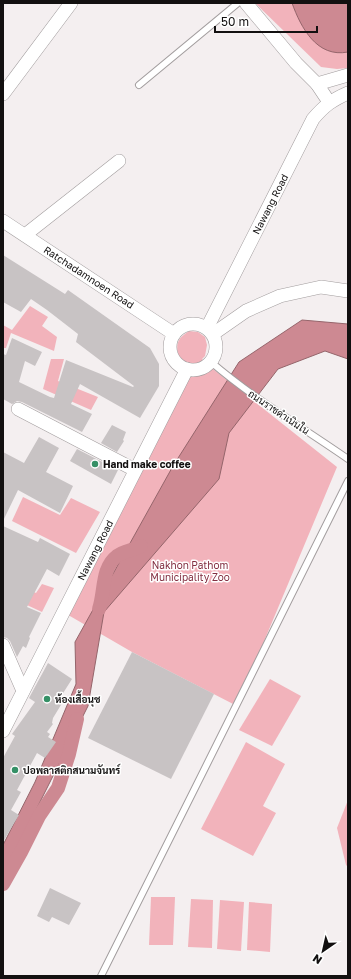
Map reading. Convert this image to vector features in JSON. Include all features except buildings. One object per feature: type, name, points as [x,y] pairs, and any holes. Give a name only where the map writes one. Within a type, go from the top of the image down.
[{"type":"street","points":[[3,94],[70,3]]},
{"type":"street","points":[[246,3],[296,63],[316,84],[329,102]]},
{"type":"street","points":[[316,84],[348,75]]},
{"type":"street","name":"Nawang Road","points":[[210,331],[313,119],[329,102],[348,93]]},
{"type":"street","points":[[25,235],[119,161]]},
{"type":"street","name":"Ratchadamnoen Road","points":[[3,222],[174,334]]},
{"type":"street","points":[[210,331],[246,311],[280,296],[321,287],[348,291]]},
{"type":"street","points":[[201,324],[210,331],[216,341],[217,349],[215,356],[211,362],[200,369],[187,370],[175,361],[172,355],[170,348],[171,340],[174,334],[179,328],[186,325],[201,324]]},
{"type":"street","name":"Nawang Road","points":[[3,731],[187,370]]},
{"type":"street","points":[[18,409],[135,470]]},
{"type":"street","points":[[3,645],[23,691]]},
{"type":"lane","points":[[139,85],[238,3]]},
{"type":"lane","name":"ถนนราชดำเนินใน","points":[[211,362],[228,377],[275,411],[348,459]]},
{"type":"lane","points":[[101,976],[348,481]]},
{"type":"green space","points":[[255,3],[348,3],[348,68],[337,69],[321,67]]},
{"type":"green space","points":[[30,306],[48,317],[42,326],[57,337],[54,351],[11,333],[6,348],[3,348],[3,325],[12,330]]},
{"type":"green space","name":"Nakhon Pathom Municipality Zoo","points":[[189,331],[198,332],[205,337],[207,345],[205,356],[202,359],[208,365],[337,467],[237,706],[132,652],[63,612],[187,363],[178,357],[177,345],[182,336]]},
{"type":"green space","points":[[51,359],[64,359],[58,381],[98,397],[91,410],[43,389]]},
{"type":"green space","points":[[23,497],[60,515],[71,498],[100,512],[76,553],[12,521]]},
{"type":"green space","points":[[3,577],[36,593],[42,584],[54,588],[42,612],[3,594]]},
{"type":"green space","points":[[270,679],[301,696],[272,746],[239,730]]},
{"type":"green space","points":[[246,742],[285,764],[263,806],[276,813],[253,856],[201,829]]},
{"type":"green space","points":[[348,800],[348,867],[346,865],[337,828]]},
{"type":"green space","points":[[151,897],[175,897],[173,945],[149,945]]},
{"type":"green space","points":[[191,899],[213,900],[212,948],[188,947]]},
{"type":"green space","points":[[220,900],[244,902],[241,951],[217,949]]},
{"type":"green space","points":[[249,902],[272,904],[270,952],[247,950]]},
{"type":"shaded area","points":[[292,3],[348,3],[348,52],[337,53],[319,46],[300,22]]},
{"type":"shaded area","points":[[302,320],[348,324],[348,359],[325,351],[278,369],[229,433],[219,479],[104,612],[88,706],[11,860],[3,886],[3,845],[35,782],[76,684],[75,642],[173,466],[239,362]]},
{"type":"waterway","points":[[99,609],[108,567],[119,554],[141,546]]},
{"type":"waterway","points":[[3,884],[39,816],[58,788],[69,754],[77,719]]},
{"type":"place","name":"Hand make coffee","points":[[95,464]]},
{"type":"place","name":"ห้องเสื้อนุช","points":[[47,699]]},
{"type":"place","name":"ปอพลาสติกสนามจันทร์","points":[[15,770]]}]
